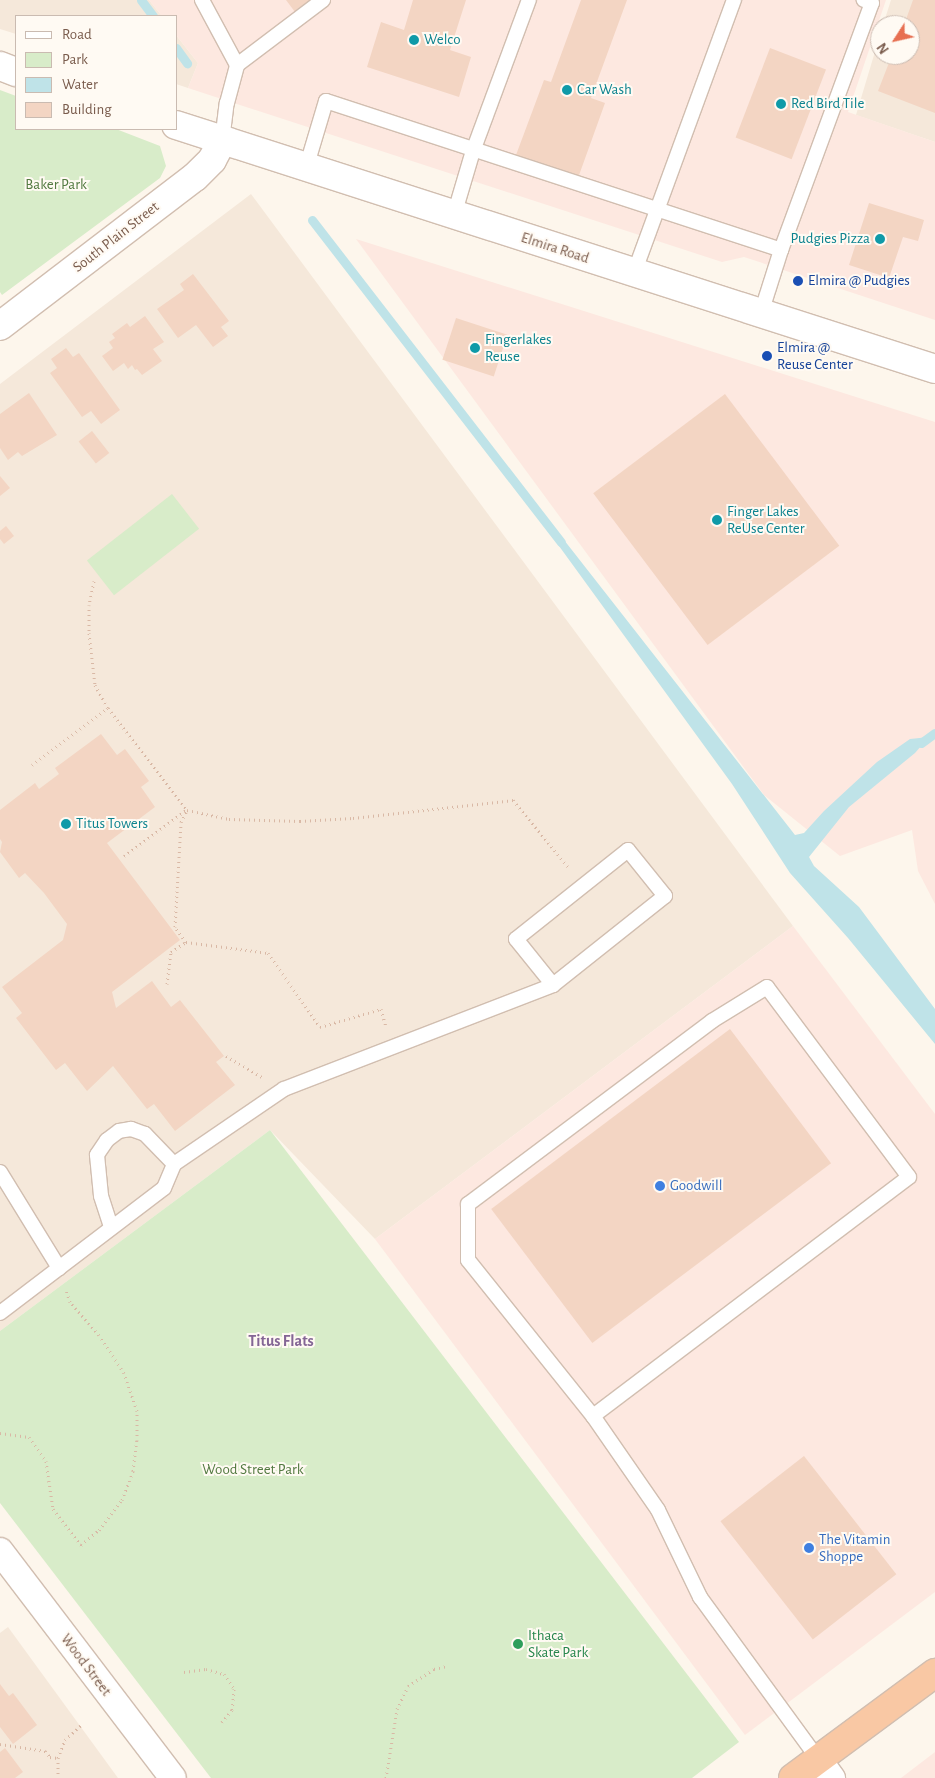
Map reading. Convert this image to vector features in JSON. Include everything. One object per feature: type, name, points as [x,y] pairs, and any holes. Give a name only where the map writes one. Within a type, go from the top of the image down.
[{"type":"highway","points":[[793,1778],[825,1769],[935,1673]]},
{"type":"street","points":[[0,66],[15,72]]},
{"type":"street","name":"Elmira Road","points":[[178,126],[935,369]]},
{"type":"street","name":"South Plain Street","points":[[0,326],[195,176],[212,160],[222,141]]},
{"type":"street","name":"Wood Street","points":[[0,1552],[173,1778]]},
{"type":"lane","points":[[202,0],[236,65]]},
{"type":"lane","points":[[222,141],[227,103],[236,65],[323,0]]},
{"type":"lane","points":[[454,215],[473,151],[529,0]]},
{"type":"lane","points":[[634,273],[734,0]]},
{"type":"lane","points":[[761,313],[781,250],[872,2],[864,0]]},
{"type":"lane","points":[[306,168],[326,101],[473,151],[781,250]]},
{"type":"lane","points":[[0,1313],[164,1188],[174,1164],[284,1089],[553,985],[665,896],[628,850],[516,939],[553,985]]},
{"type":"lane","points":[[593,1416],[909,1177],[767,987],[712,1021],[468,1204],[468,1260],[593,1416],[658,1510],[700,1598],[825,1769]]},
{"type":"lane","points":[[112,1227],[101,1196],[97,1174],[97,1155],[107,1140],[119,1131],[130,1129],[145,1134],[174,1164]]},
{"type":"lane","points":[[0,1172],[59,1268]]},
{"type":"path","points":[[94,581],[89,605],[89,633],[95,685],[108,708],[187,810],[229,819],[300,821],[353,818],[513,800],[583,886]]},
{"type":"path","points":[[32,765],[108,708]]},
{"type":"path","points":[[124,856],[187,810]]},
{"type":"path","points":[[186,942],[175,927],[181,822],[187,810]]},
{"type":"path","points":[[167,984],[172,952],[186,942],[268,953],[320,1027],[381,1010],[394,1048]]},
{"type":"path","points":[[226,1056],[284,1089]]},
{"type":"path","points":[[0,1433],[29,1437],[46,1461],[53,1509],[81,1545],[99,1530],[122,1500],[132,1471],[137,1411],[124,1373],[99,1335],[70,1302],[59,1268]]},
{"type":"path","points":[[386,1778],[397,1709],[408,1686],[434,1669],[447,1666]]},
{"type":"path","points":[[184,1672],[206,1669],[224,1674],[234,1689],[232,1710],[222,1722]]},
{"type":"path","points":[[58,1778],[58,1758],[65,1740],[82,1724]]},
{"type":"path","points":[[0,1744],[45,1751],[50,1758],[58,1758]]},
{"type":"shaded area","points":[[0,0],[149,0],[161,15],[15,15],[15,34],[0,29]]},
{"type":"shaded area","points":[[149,0],[886,0],[881,15],[870,15],[870,47],[848,112],[935,142],[935,320],[744,257],[722,262],[188,88],[198,63],[178,38],[178,15],[161,15]]},
{"type":"shaded area","points":[[891,0],[935,0],[935,142],[856,115],[871,65],[920,65],[920,15],[886,15]]},
{"type":"shaded area","points":[[178,38],[198,63],[188,88],[178,85]]},
{"type":"shaded area","points":[[251,194],[793,926],[375,1239],[270,1130],[0,1331],[0,384]]},
{"type":"shaded area","points":[[356,239],[935,422],[935,904],[918,871],[912,830],[840,856],[764,795]]},
{"type":"shaded area","points":[[793,926],[935,1114],[935,1592],[745,1735],[375,1239]]},
{"type":"shaded area","points":[[8,1627],[118,1778],[0,1778],[0,1633]]},
{"type":"shaded area","points":[[935,1752],[935,1778],[901,1778]]},
{"type":"green space","name":"Baker Park","points":[[0,90],[15,96],[15,130],[119,130],[160,146],[166,166],[160,178],[2,295],[0,292]]},
{"type":"green space","points":[[172,494],[199,529],[114,595],[87,560]]},
{"type":"green space","name":"Wood Street Park","points":[[270,1130],[739,1742],[692,1778],[211,1778],[0,1503],[0,1331]]},
{"type":"water","points":[[557,531],[795,835],[804,833],[824,811],[877,762],[910,739],[929,737],[915,753],[849,807],[809,857],[814,866],[859,907],[935,1009],[935,1044],[848,938],[790,873],[732,784],[551,535]]},
{"type":"building","points":[[286,0],[310,0],[295,12]]},
{"type":"building","name":"Welco","points":[[413,0],[466,0],[450,50],[471,57],[459,97],[367,67],[381,22],[404,30]]},
{"type":"building","name":"Car Wash","points":[[581,0],[627,0],[591,98],[605,103],[578,178],[516,155],[544,80],[551,82]]},
{"type":"building","points":[[913,0],[935,0],[935,113],[878,91],[888,65],[920,65],[920,15],[908,15]]},
{"type":"building","name":"Red Bird Tile","points":[[770,48],[826,70],[792,159],[736,138]]},
{"type":"building","name":"Pudgies Pizza","points":[[869,203],[924,220],[918,241],[903,237],[889,278],[849,265]]},
{"type":"building","points":[[193,274],[229,321],[221,327],[228,336],[213,347],[196,325],[178,338],[157,309],[184,290],[180,284]]},
{"type":"building","points":[[145,316],[164,342],[153,349],[162,361],[142,375],[132,365],[128,369],[124,363],[113,371],[102,356],[113,348],[109,342],[115,338],[112,334],[127,323],[130,327]]},
{"type":"building","name":"Fingerlakes Reuse","points":[[456,318],[507,335],[494,377],[442,360]]},
{"type":"building","points":[[66,348],[73,357],[79,353],[120,410],[101,424],[91,411],[82,417],[50,373],[57,368],[51,359]]},
{"type":"building","points":[[29,393],[57,435],[22,456],[18,452],[8,460],[0,448],[0,414]]},
{"type":"building","name":"Finger Lakes ReUse Center","points":[[725,394],[839,546],[708,645],[593,493]]},
{"type":"building","points":[[92,431],[109,453],[96,464],[79,441]]},
{"type":"building","points":[[0,476],[10,488],[0,496]]},
{"type":"building","points":[[6,526],[14,536],[4,544],[0,539],[0,531]]},
{"type":"building","points":[[101,734],[117,755],[125,749],[149,781],[141,787],[155,807],[107,843],[180,940],[112,992],[116,1008],[152,981],[171,1007],[180,1000],[224,1056],[216,1062],[235,1085],[175,1131],[154,1104],[147,1109],[113,1066],[87,1091],[65,1063],[56,1070],[16,1018],[22,1013],[2,987],[63,940],[67,924],[44,893],[25,873],[19,878],[0,852],[2,842],[0,839],[0,810],[35,783],[39,789],[59,774],[55,768]]},
{"type":"building","name":"Goodwill","points":[[730,1029],[831,1163],[592,1343],[491,1209]]},
{"type":"building","name":"The Vitamin Shoppe","points":[[804,1456],[896,1574],[813,1639],[720,1521]]},
{"type":"building","points":[[0,1684],[9,1696],[13,1693],[37,1725],[13,1744],[0,1727]]},
{"type":"building","points":[[5,1748],[23,1772],[15,1778],[0,1778],[0,1752]]},
{"type":"waterway","points":[[141,0],[152,15]]},
{"type":"waterway","points":[[178,51],[187,63]]},
{"type":"waterway","points":[[312,220],[561,542]]},
{"type":"waterway","points":[[921,743],[935,733]]},
{"type":"place","name":"Welco","points":[[414,40]]},
{"type":"place","name":"Car Wash","points":[[567,90]]},
{"type":"place","name":"Red Bird Tile","points":[[781,104]]},
{"type":"place","name":"Pudgies Pizza","points":[[880,239]]},
{"type":"place","name":"Elmira @ Pudgies","points":[[798,281]]},
{"type":"place","name":"Fingerlakes Reuse","points":[[475,348]]},
{"type":"place","name":"Elmira @ Reuse Center","points":[[767,356]]},
{"type":"place","name":"Finger Lakes ReUse Center","points":[[717,520]]},
{"type":"place","name":"Titus Towers","points":[[66,824]]},
{"type":"place","name":"Goodwill","points":[[660,1186]]},
{"type":"place","name":"The Vitamin Shoppe","points":[[809,1548]]},
{"type":"place","name":"Ithaca Skate Park","points":[[518,1644]]},
{"type":"district","name":"Titus Flats","points":[[281,1341]]}]
